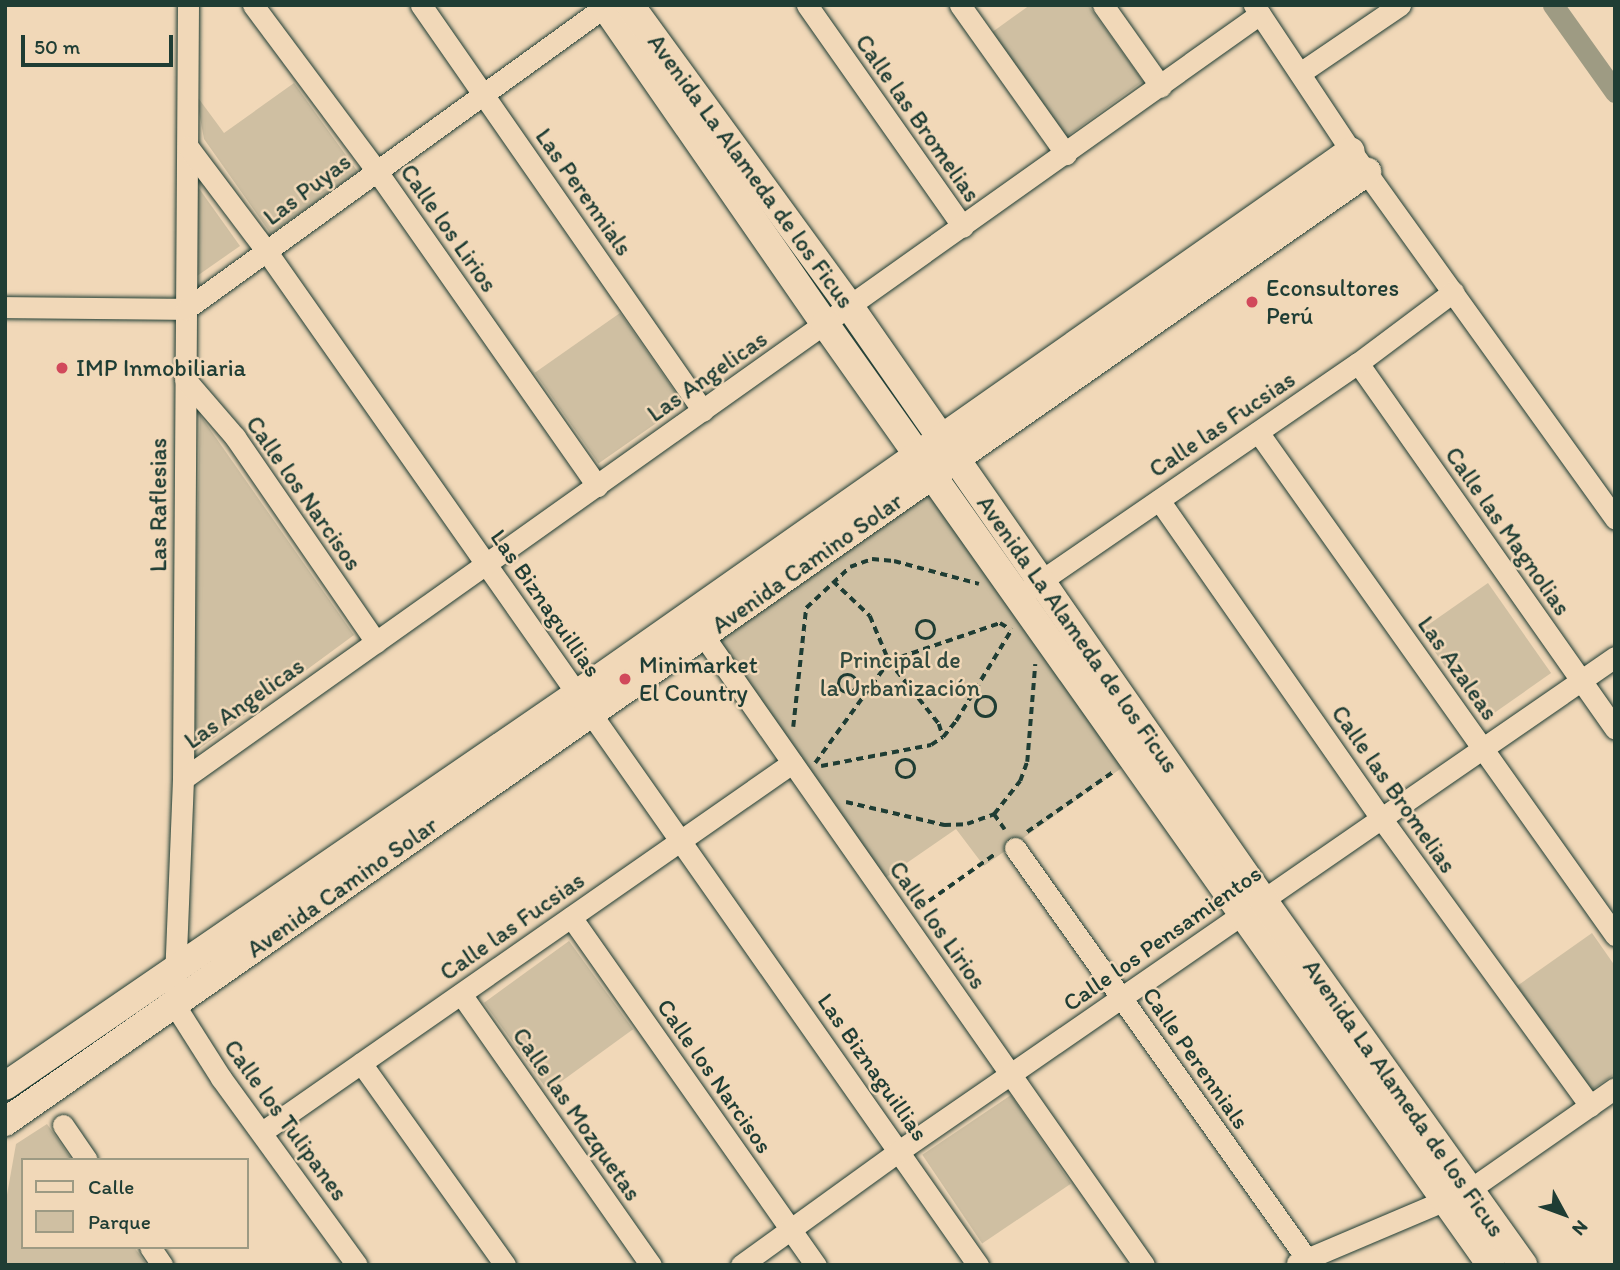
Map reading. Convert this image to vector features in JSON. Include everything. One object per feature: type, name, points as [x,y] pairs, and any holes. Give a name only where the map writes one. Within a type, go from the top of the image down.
[{"type":"street","name":"Las Raflesias","points":[[174,1004],[183,779],[188,5]]},
{"type":"street","name":"Calle los Lirios","points":[[253,5],[376,170],[597,485]]},
{"type":"street","name":"Las Perennials","points":[[421,5],[703,410]]},
{"type":"street","name":"Calle las Bromelias","points":[[807,5],[963,227]]},
{"type":"street","points":[[960,5],[1066,154]]},
{"type":"street","points":[[1103,5],[1161,87]]},
{"type":"street","points":[[1300,73],[1400,5]]},
{"type":"street","name":"Las Puyas","points":[[186,309],[484,93],[612,6]]},
{"type":"street","name":"Avenida La Alameda de los Ficus","points":[[612,6],[850,307],[948,448],[1027,600]]},
{"type":"street","name":"Avenida La Alameda de los Ficus","points":[[612,6],[825,324],[925,465],[1253,907],[1457,1195],[1523,1265]]},
{"type":"street","name":"Las Angelicas","points":[[183,779],[1161,87],[1257,9]]},
{"type":"street","points":[[1257,9],[1359,161],[1615,519]]},
{"type":"street","name":"Las Biznaguillias","points":[[188,147],[267,252],[978,1265]]},
{"type":"street","name":"Avenida Camino Solar","points":[[5,1122],[174,1004],[584,703],[1359,161]]},
{"type":"street","name":"Calle las Fucsias","points":[[1027,600],[1158,500],[1358,363],[1452,292]]},
{"type":"street","points":[[5,307],[186,309]]},
{"type":"street","name":"Calle las Magnolias","points":[[1358,363],[1615,729]]},
{"type":"street","name":"Calle los Narcisos","points":[[185,379],[235,437],[376,642]]},
{"type":"street","name":"Las Azaleas","points":[[1258,432],[1615,935]]},
{"type":"street","name":"Calle las Bromelias","points":[[1158,500],[1381,818],[1590,1106]]},
{"type":"street","name":"Calle los Lirios","points":[[696,625],[1144,1265]]},
{"type":"street","name":"Calle los Pensamientos","points":[[741,1265],[900,1151],[1615,657]]},
{"type":"street","name":"Avenida Camino Solar","points":[[5,1086],[584,703]]},
{"type":"street","name":"Calle las Fucsias","points":[[262,1132],[792,763]]},
{"type":"street","name":"Calle Perennials","points":[[1011,840],[1303,1263]]},
{"type":"street","name":"Calle los Narcisos","points":[[571,918],[816,1265]]},
{"type":"street","name":"Calle las Mozquetas","points":[[461,994],[650,1265]]},
{"type":"street","name":"Calle los Tulipanes","points":[[174,1004],[221,1078],[357,1265]]},
{"type":"street","points":[[361,1063],[505,1265]]},
{"type":"street","points":[[1303,1263],[1457,1195],[1615,1088]]},
{"type":"street","points":[[63,1125],[87,1158]]},
{"type":"street","name":"Avenida La Alameda de los Ficus","points":[[1457,1195],[1491,1265]]},
{"type":"street","points":[[151,1249],[162,1265]]},
{"type":"path","points":[[792,739],[802,620],[806,608],[832,581],[850,567],[872,559],[894,561],[982,585]]},
{"type":"path","points":[[827,575],[870,616],[889,661],[939,724],[943,737]]},
{"type":"path","points":[[1012,630],[1000,623],[889,661],[862,694],[812,768],[931,745],[943,737],[971,697],[1012,630],[1027,600]]},
{"type":"path","points":[[924,620],[933,623],[935,627],[935,633],[928,639],[922,639],[917,631],[924,620]]},
{"type":"path","points":[[928,639],[929,647]]},
{"type":"path","points":[[833,799],[944,825],[967,824],[994,814],[1020,781],[1027,762],[1035,660]]},
{"type":"path","points":[[852,675],[856,679],[855,689],[851,692],[842,691],[840,679],[852,675]]},
{"type":"path","points":[[855,689],[862,694]]},
{"type":"path","points":[[971,697],[978,701]]},
{"type":"path","points":[[988,697],[993,699],[996,703],[994,713],[990,716],[980,714],[978,701],[988,697]]},
{"type":"path","points":[[904,750],[906,759],[915,764],[916,769],[915,774],[905,779],[897,768],[906,759]]},
{"type":"path","points":[[994,814],[1011,840]]},
{"type":"green space","points":[[1030,5],[1088,5],[1143,81],[1066,137],[991,33]]},
{"type":"green space","points":[[294,83],[358,172],[271,234],[204,139],[196,95],[224,133]]},
{"type":"green space","points":[[198,187],[240,246],[197,276]]},
{"type":"green space","points":[[620,313],[684,404],[598,464],[535,373]]},
{"type":"green space","points":[[200,415],[354,635],[192,754]]},
{"type":"green space","name":"Principal de la Urbanización","points":[[931,490],[1123,767],[984,866],[956,829],[885,878],[717,639]]},
{"type":"green space","points":[[1488,583],[1551,673],[1483,721],[1420,631]]},
{"type":"green space","points":[[1592,933],[1615,966],[1615,1074],[1591,1090],[1517,986]]},
{"type":"green space","points":[[569,941],[633,1029],[548,1091],[484,1003]]},
{"type":"green space","points":[[1011,1095],[1071,1184],[982,1244],[922,1155]]},
{"type":"green space","points":[[47,1124],[71,1158],[21,1158],[21,1249],[135,1249],[147,1265],[5,1265],[5,1206],[16,1144]]},
{"type":"waterway","points":[[1553,5],[1615,92]]},
{"type":"place","name":"Econsultores Perú","points":[[1252,302]]},
{"type":"place","name":"IMP Inmobiliaria","points":[[62,368]]},
{"type":"place","name":"Minimarket El Country","points":[[625,679]]}]
